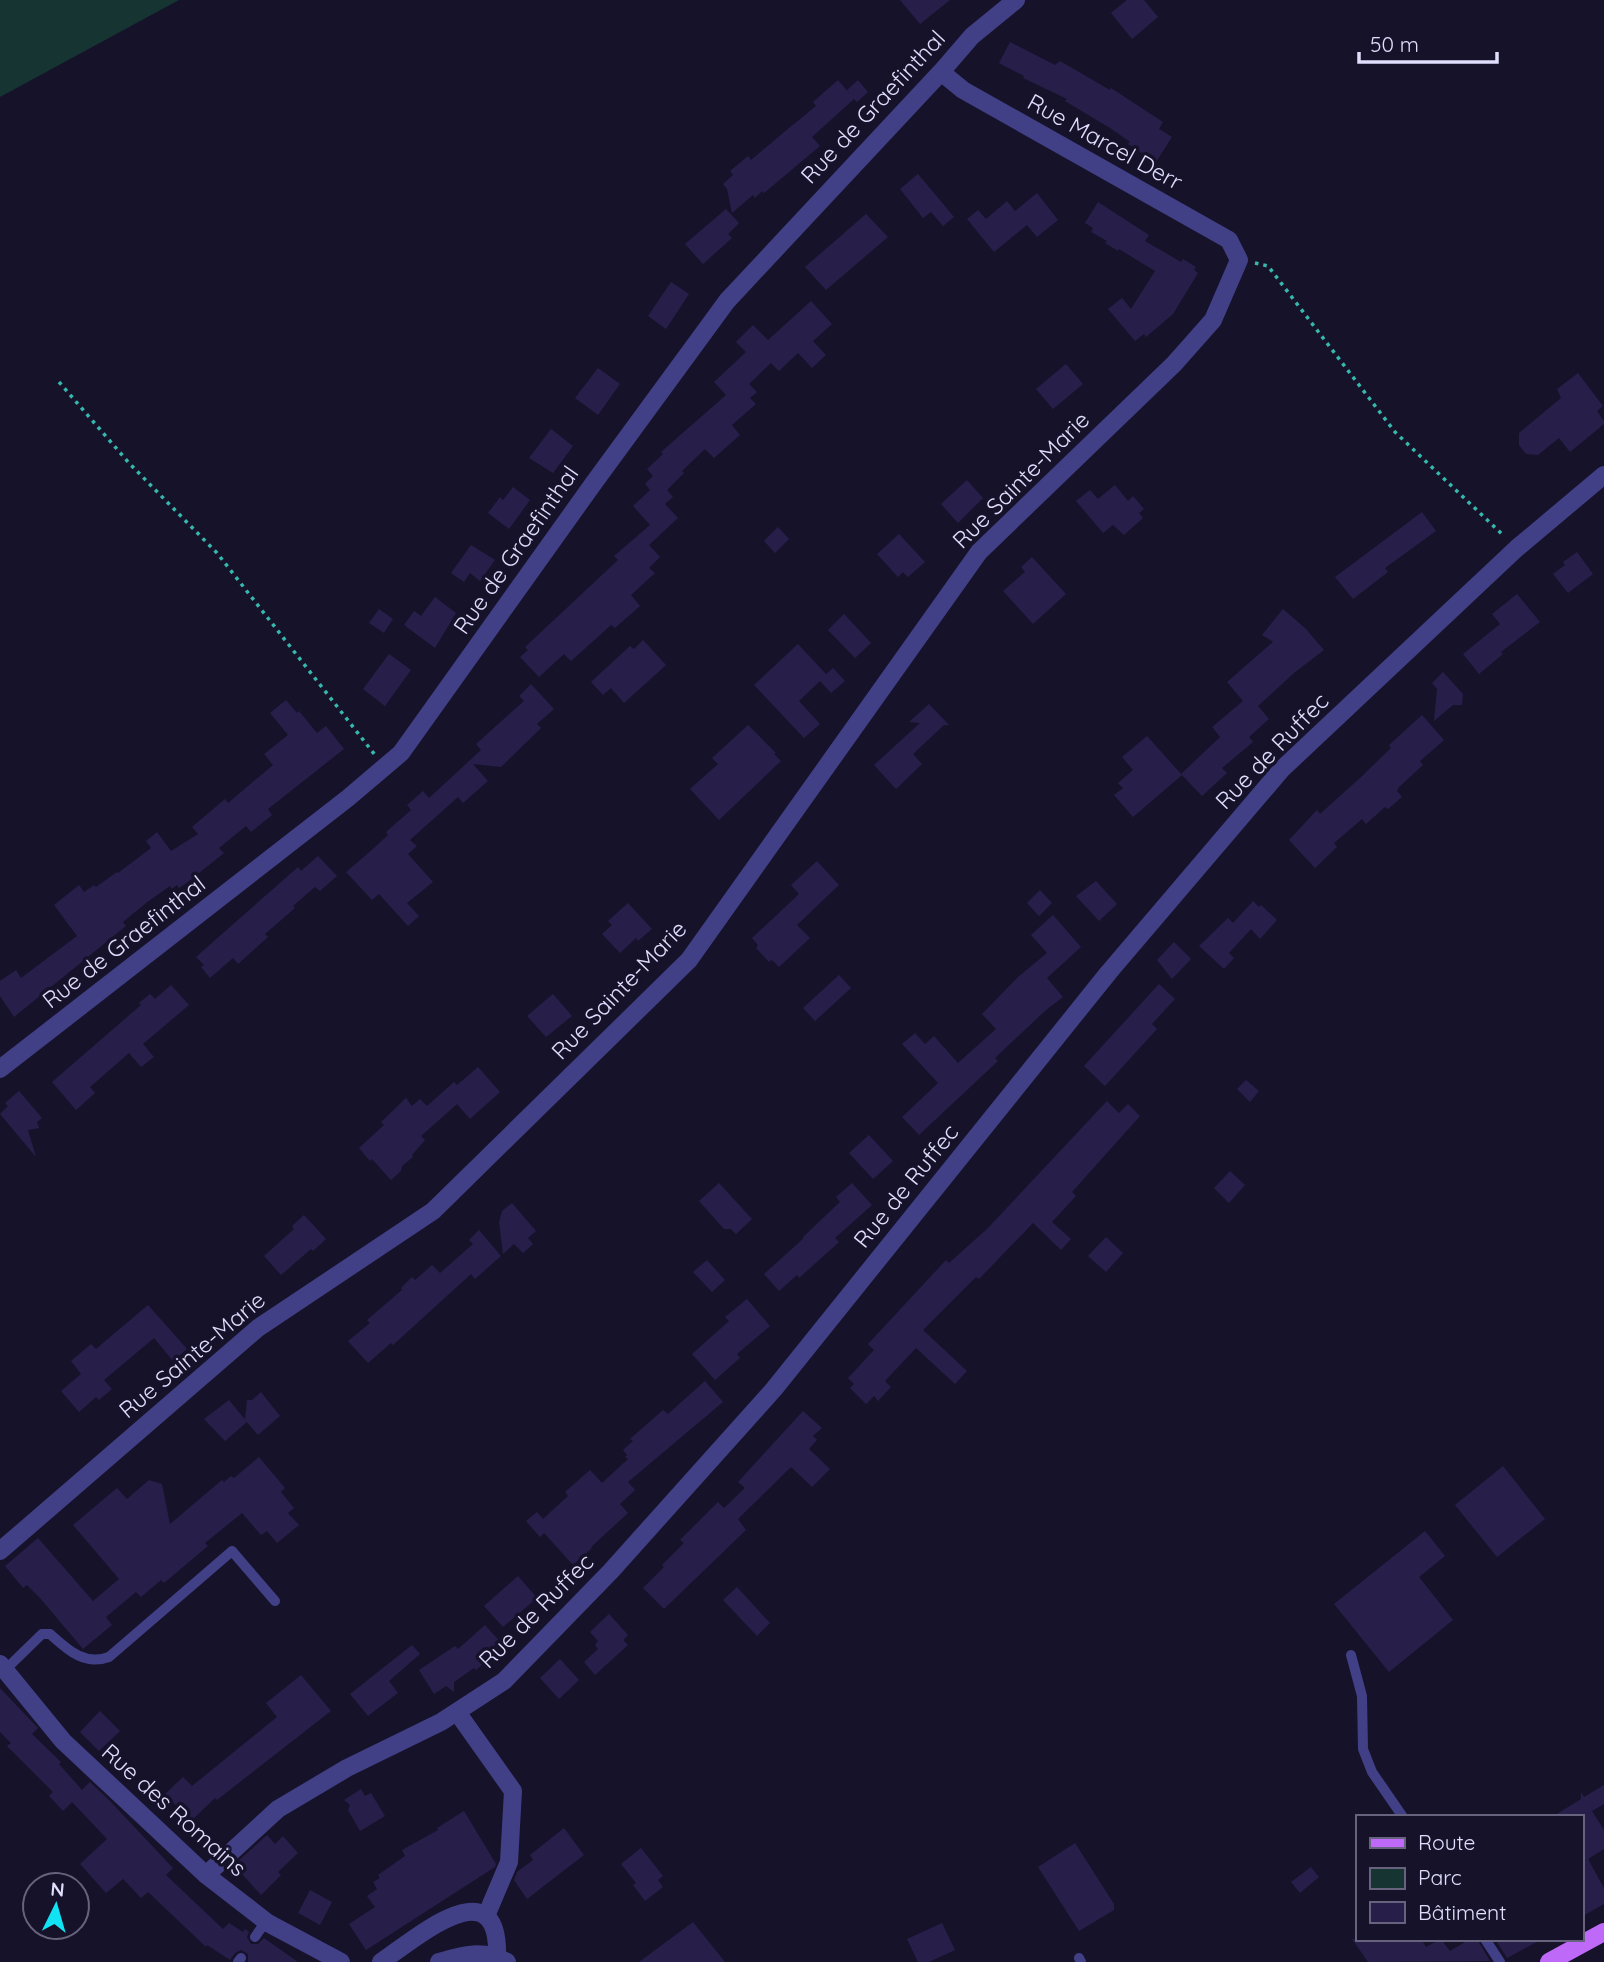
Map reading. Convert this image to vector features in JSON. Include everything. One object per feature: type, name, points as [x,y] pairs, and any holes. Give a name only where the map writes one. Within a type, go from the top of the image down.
[{"type":"main road","points":[[1549,1962],[1604,1932]]},
{"type":"street","name":"Rue de Graefinthal","points":[[0,1069],[401,753],[727,301],[972,36],[1016,0]]},
{"type":"street","name":"Rue Marcel Derr","points":[[941,72],[963,90],[1229,240],[1239,260]]},
{"type":"street","name":"Rue Sainte-Marie","points":[[0,1551],[258,1328],[433,1211],[689,960],[978,552],[1174,364],[1213,320],[1239,260]]},
{"type":"street","name":"Rue de Ruffec","points":[[206,1875],[278,1809],[347,1768],[441,1722],[504,1681],[611,1571],[774,1389],[1109,972],[1282,769],[1517,548],[1604,475]]},
{"type":"street","name":"Rue des Romains","points":[[2,1670],[63,1741],[206,1875],[266,1921],[341,1962]]},
{"type":"street","points":[[457,1712],[513,1791],[509,1862],[486,1916]]},
{"type":"street","points":[[381,1962],[446,1918],[464,1911],[486,1916],[496,1927],[502,1959],[472,1953],[439,1962]]},
{"type":"lane","points":[[2,1670],[43,1634],[50,1634],[71,1653],[84,1659],[100,1661],[109,1657],[232,1551],[275,1601]]},
{"type":"lane","points":[[1351,1656],[1362,1696],[1363,1749],[1373,1772],[1402,1815]]},
{"type":"lane","points":[[255,1937],[266,1921]]},
{"type":"lane","points":[[1486,1941],[1500,1962]]},
{"type":"path","points":[[1239,260],[1268,266],[1395,432],[1517,548]]},
{"type":"path","points":[[59,382],[129,463],[217,553],[385,767]]},
{"type":"green space","points":[[0,0],[179,0],[0,97]]},
{"type":"building","points":[[900,0],[950,0],[920,24]]},
{"type":"building","points":[[1127,0],[1144,0],[1158,17],[1132,39],[1111,13]]},
{"type":"building","points":[[1010,42],[1055,65],[1060,61],[1110,90],[1111,88],[1163,122],[1159,129],[1172,137],[1156,162],[1128,144],[1130,142],[1110,128],[1065,101],[1067,99],[999,63]]},
{"type":"building","points":[[838,80],[850,94],[847,90],[858,80],[868,92],[857,102],[854,99],[812,137],[820,146],[764,193],[762,191],[755,198],[753,195],[732,213],[727,189],[723,184],[733,175],[730,171],[748,156],[751,160],[816,106],[813,102]]},
{"type":"building","points":[[918,174],[954,217],[943,226],[931,212],[923,218],[900,189]]},
{"type":"building","points":[[1037,193],[1058,220],[1037,237],[1027,225],[994,252],[967,219],[978,210],[986,219],[1007,201],[1015,211]]},
{"type":"building","points":[[1098,202],[1149,235],[1145,241],[1181,262],[1183,259],[1196,267],[1194,270],[1198,273],[1173,314],[1146,337],[1144,334],[1135,341],[1108,309],[1122,298],[1131,309],[1155,271],[1119,249],[1118,251],[1091,232],[1093,228],[1085,223]]},
{"type":"building","points":[[726,209],[739,223],[728,234],[732,238],[703,264],[685,244]]},
{"type":"building","points":[[866,214],[888,237],[826,290],[805,267]]},
{"type":"building","points":[[671,282],[689,294],[666,329],[648,316]]},
{"type":"building","points":[[811,301],[832,324],[813,341],[826,355],[812,368],[798,353],[779,371],[771,363],[749,384],[757,392],[750,398],[756,404],[732,425],[740,435],[714,458],[705,449],[667,490],[673,497],[665,504],[678,518],[649,545],[660,557],[649,568],[655,573],[631,595],[640,606],[615,628],[611,625],[571,661],[564,654],[539,677],[520,657],[528,650],[525,647],[618,560],[614,556],[650,525],[633,506],[650,490],[645,484],[653,476],[647,469],[663,454],[661,452],[726,395],[714,382],[746,352],[736,342],[753,325],[768,340]]},
{"type":"building","points":[[1066,364],[1083,384],[1053,409],[1036,389]]},
{"type":"building","points":[[598,368],[620,384],[598,415],[575,398]]},
{"type":"building","points":[[1578,373],[1603,406],[1597,411],[1604,424],[1570,452],[1559,438],[1538,455],[1526,454],[1519,445],[1519,433],[1561,398],[1557,389]]},
{"type":"building","points":[[551,429],[573,446],[553,473],[529,458]]},
{"type":"building","points":[[967,480],[983,498],[958,523],[941,504]]},
{"type":"building","points":[[1115,485],[1128,501],[1133,496],[1144,509],[1139,513],[1143,518],[1124,535],[1113,525],[1103,533],[1076,501],[1090,490],[1098,499]]},
{"type":"building","points":[[513,487],[530,500],[509,529],[488,513],[500,497],[503,500]]},
{"type":"building","points":[[1422,512],[1436,531],[1385,568],[1388,572],[1353,599],[1335,577]]},
{"type":"building","points":[[778,527],[789,539],[775,553],[764,541]]},
{"type":"building","points":[[899,534],[925,562],[908,577],[903,572],[898,577],[877,554]]},
{"type":"building","points":[[471,545],[495,560],[480,581],[470,573],[464,582],[451,573]]},
{"type":"building","points":[[1577,552],[1593,574],[1568,593],[1553,574]]},
{"type":"building","points":[[1032,557],[1066,594],[1033,624],[1003,591],[1025,572],[1021,567]]},
{"type":"building","points":[[1517,594],[1540,622],[1501,652],[1503,654],[1479,674],[1463,654],[1500,624],[1492,614]]},
{"type":"building","points":[[435,597],[456,613],[435,648],[404,625],[414,611],[421,616]]},
{"type":"building","points":[[379,609],[393,619],[384,633],[369,623]]},
{"type":"building","points":[[1283,609],[1306,629],[1324,650],[1258,706],[1269,719],[1249,737],[1253,742],[1222,768],[1227,773],[1202,796],[1181,774],[1220,737],[1212,727],[1243,701],[1227,682],[1273,642],[1262,635]]},
{"type":"building","points":[[844,614],[871,643],[855,658],[828,630]]},
{"type":"building","points":[[643,640],[666,665],[624,703],[611,688],[603,695],[591,682],[630,646],[634,649]]},
{"type":"building","points":[[798,644],[826,674],[833,668],[845,681],[831,693],[820,681],[799,701],[820,724],[804,738],[754,685]]},
{"type":"building","points":[[389,654],[411,670],[385,706],[363,689]]},
{"type":"building","points":[[1443,672],[1463,694],[1462,705],[1453,705],[1434,721],[1437,689],[1432,683]]},
{"type":"building","points":[[531,684],[554,709],[537,724],[541,728],[501,767],[473,764],[488,781],[463,803],[458,797],[410,840],[417,846],[408,854],[433,882],[407,903],[419,916],[408,926],[379,894],[372,900],[346,872],[388,835],[386,832],[411,810],[407,805],[423,791],[429,798],[481,750],[476,744],[524,701],[519,696]]},
{"type":"building","points":[[286,700],[317,733],[326,726],[344,749],[268,809],[272,815],[251,832],[246,826],[219,848],[224,853],[188,882],[179,888],[177,885],[172,889],[170,886],[146,903],[123,922],[126,926],[14,1017],[0,996],[0,981],[16,970],[21,978],[77,936],[54,905],[79,885],[84,892],[118,873],[151,848],[146,841],[157,832],[171,851],[198,834],[192,827],[225,799],[228,803],[273,765],[264,754],[288,735],[270,713]]},
{"type":"building","points":[[929,704],[949,725],[944,725],[913,754],[922,764],[896,789],[874,765],[920,723],[909,722]]},
{"type":"building","points":[[1422,715],[1444,740],[1420,761],[1423,765],[1399,787],[1397,791],[1402,797],[1388,809],[1385,807],[1366,824],[1362,819],[1334,843],[1337,847],[1315,868],[1289,840],[1317,810],[1320,814],[1360,778],[1391,748],[1389,745]]},
{"type":"building","points":[[748,725],[781,761],[719,820],[690,789],[718,764],[712,758]]},
{"type":"building","points":[[1147,736],[1182,775],[1133,817],[1114,795],[1123,788],[1118,783],[1133,770],[1122,757]]},
{"type":"building","points":[[318,856],[337,876],[320,891],[315,887],[293,906],[295,908],[265,934],[268,937],[238,964],[233,958],[210,978],[201,967],[204,965],[196,957],[298,867],[301,871]]},
{"type":"building","points":[[817,861],[839,885],[797,925],[810,938],[779,967],[772,960],[769,962],[756,948],[758,945],[752,938],[799,894],[791,885]]},
{"type":"building","points":[[1096,881],[1117,904],[1099,921],[1076,896]]},
{"type":"building","points":[[1040,890],[1052,903],[1039,916],[1027,903]]},
{"type":"building","points":[[1253,901],[1277,920],[1260,939],[1251,929],[1229,953],[1234,958],[1224,969],[1199,946],[1228,918],[1233,923]]},
{"type":"building","points":[[628,903],[652,929],[638,941],[636,938],[620,953],[602,934],[612,925],[608,921]]},
{"type":"building","points":[[1053,915],[1081,947],[1047,978],[1063,997],[995,1058],[998,1061],[919,1135],[902,1117],[938,1083],[902,1044],[915,1033],[925,1044],[934,1036],[958,1063],[996,1029],[982,1014],[1018,977],[1047,953],[1031,935]]},
{"type":"building","points":[[1174,942],[1191,959],[1172,979],[1157,960]]},
{"type":"building","points":[[839,975],[851,988],[815,1021],[803,1008]]},
{"type":"building","points":[[1159,984],[1175,999],[1152,1024],[1157,1029],[1105,1086],[1084,1066]]},
{"type":"building","points":[[171,985],[189,1005],[143,1044],[154,1057],[141,1067],[129,1053],[90,1087],[95,1093],[76,1110],[52,1082],[141,1005],[139,1003],[150,994],[155,999]]},
{"type":"building","points":[[553,994],[572,1016],[546,1037],[527,1016]]},
{"type":"building","points":[[478,1067],[500,1092],[470,1119],[457,1104],[421,1136],[425,1140],[391,1180],[359,1148],[384,1125],[381,1122],[406,1098],[412,1106],[420,1099],[427,1106],[454,1082],[457,1085]]},
{"type":"building","points":[[1246,1080],[1259,1091],[1250,1102],[1237,1089]]},
{"type":"building","points":[[19,1091],[42,1118],[37,1122],[39,1128],[28,1130],[36,1157],[0,1114],[8,1106],[5,1103]]},
{"type":"building","points":[[1107,1101],[1119,1113],[1128,1104],[1140,1116],[1072,1192],[1076,1196],[1052,1222],[1071,1239],[1061,1250],[1033,1223],[979,1279],[976,1277],[923,1330],[967,1371],[955,1384],[916,1348],[885,1381],[891,1387],[878,1401],[874,1396],[866,1404],[850,1388],[854,1384],[848,1378],[874,1350],[868,1344],[946,1260],[949,1263],[987,1229]]},
{"type":"building","points":[[869,1135],[893,1161],[873,1179],[849,1153]]},
{"type":"building","points":[[1230,1171],[1245,1185],[1229,1203],[1214,1188]]},
{"type":"building","points":[[719,1183],[752,1219],[736,1234],[731,1229],[724,1229],[699,1201]]},
{"type":"building","points":[[852,1183],[872,1205],[835,1238],[839,1242],[799,1278],[797,1275],[779,1291],[764,1274],[840,1202],[836,1197]]},
{"type":"building","points":[[512,1203],[536,1231],[528,1238],[533,1244],[523,1253],[514,1244],[503,1254],[499,1222],[502,1211]]},
{"type":"building","points":[[304,1215],[326,1239],[281,1275],[264,1256],[294,1229],[292,1226]]},
{"type":"building","points":[[479,1230],[501,1256],[475,1279],[471,1274],[393,1345],[391,1343],[368,1363],[348,1341],[370,1323],[367,1320],[402,1290],[412,1277],[415,1280],[432,1265],[440,1273],[473,1244],[469,1240]]},
{"type":"building","points":[[1106,1237],[1123,1253],[1106,1272],[1088,1256]]},
{"type":"building","points":[[707,1260],[725,1280],[712,1292],[693,1272]]},
{"type":"building","points":[[747,1299],[770,1326],[737,1354],[740,1358],[715,1380],[692,1354],[729,1321],[725,1317]]},
{"type":"building","points":[[148,1305],[187,1349],[173,1361],[154,1338],[104,1380],[112,1389],[99,1400],[96,1397],[79,1412],[61,1391],[81,1374],[71,1361],[91,1344],[96,1349]]},
{"type":"building","points":[[705,1381],[723,1402],[628,1482],[635,1490],[620,1504],[628,1513],[573,1565],[544,1533],[540,1537],[526,1521],[537,1512],[543,1519],[568,1496],[565,1492],[590,1470],[602,1483],[628,1459],[623,1450],[633,1441],[630,1439],[663,1410],[668,1414]]},
{"type":"building","points":[[261,1392],[280,1416],[258,1435],[245,1420],[247,1400],[252,1400]]},
{"type":"building","points":[[229,1400],[247,1422],[225,1441],[204,1419]]},
{"type":"building","points":[[803,1411],[822,1428],[813,1436],[817,1440],[809,1449],[830,1469],[812,1487],[791,1467],[738,1519],[746,1530],[664,1609],[643,1588],[684,1543],[680,1540],[718,1502],[724,1508],[745,1488],[738,1482]]},
{"type":"building","points":[[259,1457],[285,1488],[281,1492],[294,1508],[288,1513],[299,1525],[277,1543],[267,1531],[261,1535],[242,1513],[205,1543],[208,1546],[164,1583],[161,1580],[141,1597],[136,1592],[106,1617],[112,1625],[83,1649],[40,1598],[27,1585],[23,1588],[5,1566],[38,1538],[93,1601],[119,1579],[73,1525],[117,1488],[127,1499],[149,1480],[162,1484],[170,1524],[222,1480],[224,1482],[231,1476],[234,1478]]},
{"type":"building","points":[[1503,1466],[1545,1519],[1497,1557],[1455,1505]]},
{"type":"building","points":[[1425,1531],[1445,1556],[1419,1577],[1453,1620],[1389,1672],[1334,1604]]},
{"type":"building","points":[[518,1576],[537,1598],[503,1627],[484,1606]]},
{"type":"building","points":[[737,1587],[770,1623],[757,1636],[723,1600]]},
{"type":"building","points":[[609,1614],[628,1635],[623,1640],[628,1645],[595,1675],[584,1662],[598,1649],[595,1645],[598,1641],[590,1632]]},
{"type":"building","points":[[485,1625],[504,1646],[476,1670],[474,1668],[454,1682],[454,1692],[446,1686],[434,1694],[419,1670],[455,1646],[458,1649]]},
{"type":"building","points":[[412,1645],[420,1654],[389,1681],[398,1693],[368,1716],[350,1694]]},
{"type":"building","points":[[560,1659],[579,1680],[559,1699],[540,1678]]},
{"type":"building","points":[[301,1675],[331,1711],[217,1800],[215,1798],[191,1821],[165,1794],[183,1777],[192,1786],[277,1717],[266,1703]]},
{"type":"building","points":[[0,1688],[38,1728],[32,1734],[61,1762],[59,1764],[82,1790],[90,1782],[109,1800],[173,1868],[166,1875],[223,1929],[229,1923],[243,1932],[245,1929],[249,1932],[247,1937],[251,1944],[258,1944],[264,1938],[298,1962],[248,1962],[248,1954],[241,1950],[230,1960],[207,1945],[206,1947],[148,1892],[141,1898],[123,1879],[106,1893],[91,1876],[91,1871],[86,1871],[80,1864],[107,1839],[72,1802],[63,1811],[49,1796],[53,1792],[7,1746],[11,1743],[0,1732]]},
{"type":"building","points":[[100,1711],[120,1731],[99,1751],[80,1732]]},
{"type":"building","points":[[1604,1785],[1604,1804],[1592,1811],[1604,1830],[1604,1849],[1588,1859],[1604,1888],[1604,1904],[1583,1916],[1583,1815],[1555,1815],[1581,1799],[1581,1792],[1584,1797]]},
{"type":"building","points":[[361,1789],[365,1796],[371,1793],[385,1816],[360,1831],[348,1810],[350,1805],[344,1800]]},
{"type":"building","points":[[464,1811],[496,1864],[495,1867],[366,1950],[349,1924],[375,1907],[367,1896],[377,1889],[373,1882],[380,1878],[378,1875],[405,1856],[402,1850],[438,1830],[437,1828]]},
{"type":"building","points":[[564,1828],[584,1855],[527,1899],[514,1880],[517,1872],[533,1860],[530,1855]]},
{"type":"building","points":[[267,1835],[275,1844],[283,1836],[298,1853],[278,1872],[281,1875],[261,1895],[234,1865]]},
{"type":"building","points":[[1075,1843],[1114,1904],[1114,1910],[1079,1931],[1038,1867]]},
{"type":"building","points":[[641,1848],[663,1876],[658,1880],[663,1887],[645,1901],[633,1885],[636,1883],[621,1864]]},
{"type":"building","points":[[1311,1867],[1319,1877],[1300,1893],[1291,1882]]},
{"type":"building","points":[[310,1890],[332,1902],[320,1925],[298,1913]]},
{"type":"building","points":[[693,1922],[725,1962],[639,1962]]},
{"type":"building","points":[[942,1923],[955,1950],[929,1962],[918,1962],[907,1939]]},
{"type":"building","points":[[1352,1939],[1422,1941],[1426,1947],[1442,1941],[1450,1951],[1467,1941],[1478,1941],[1490,1961],[1368,1962]]},
{"type":"building","points":[[1496,1941],[1538,1941],[1507,1958]]}]
